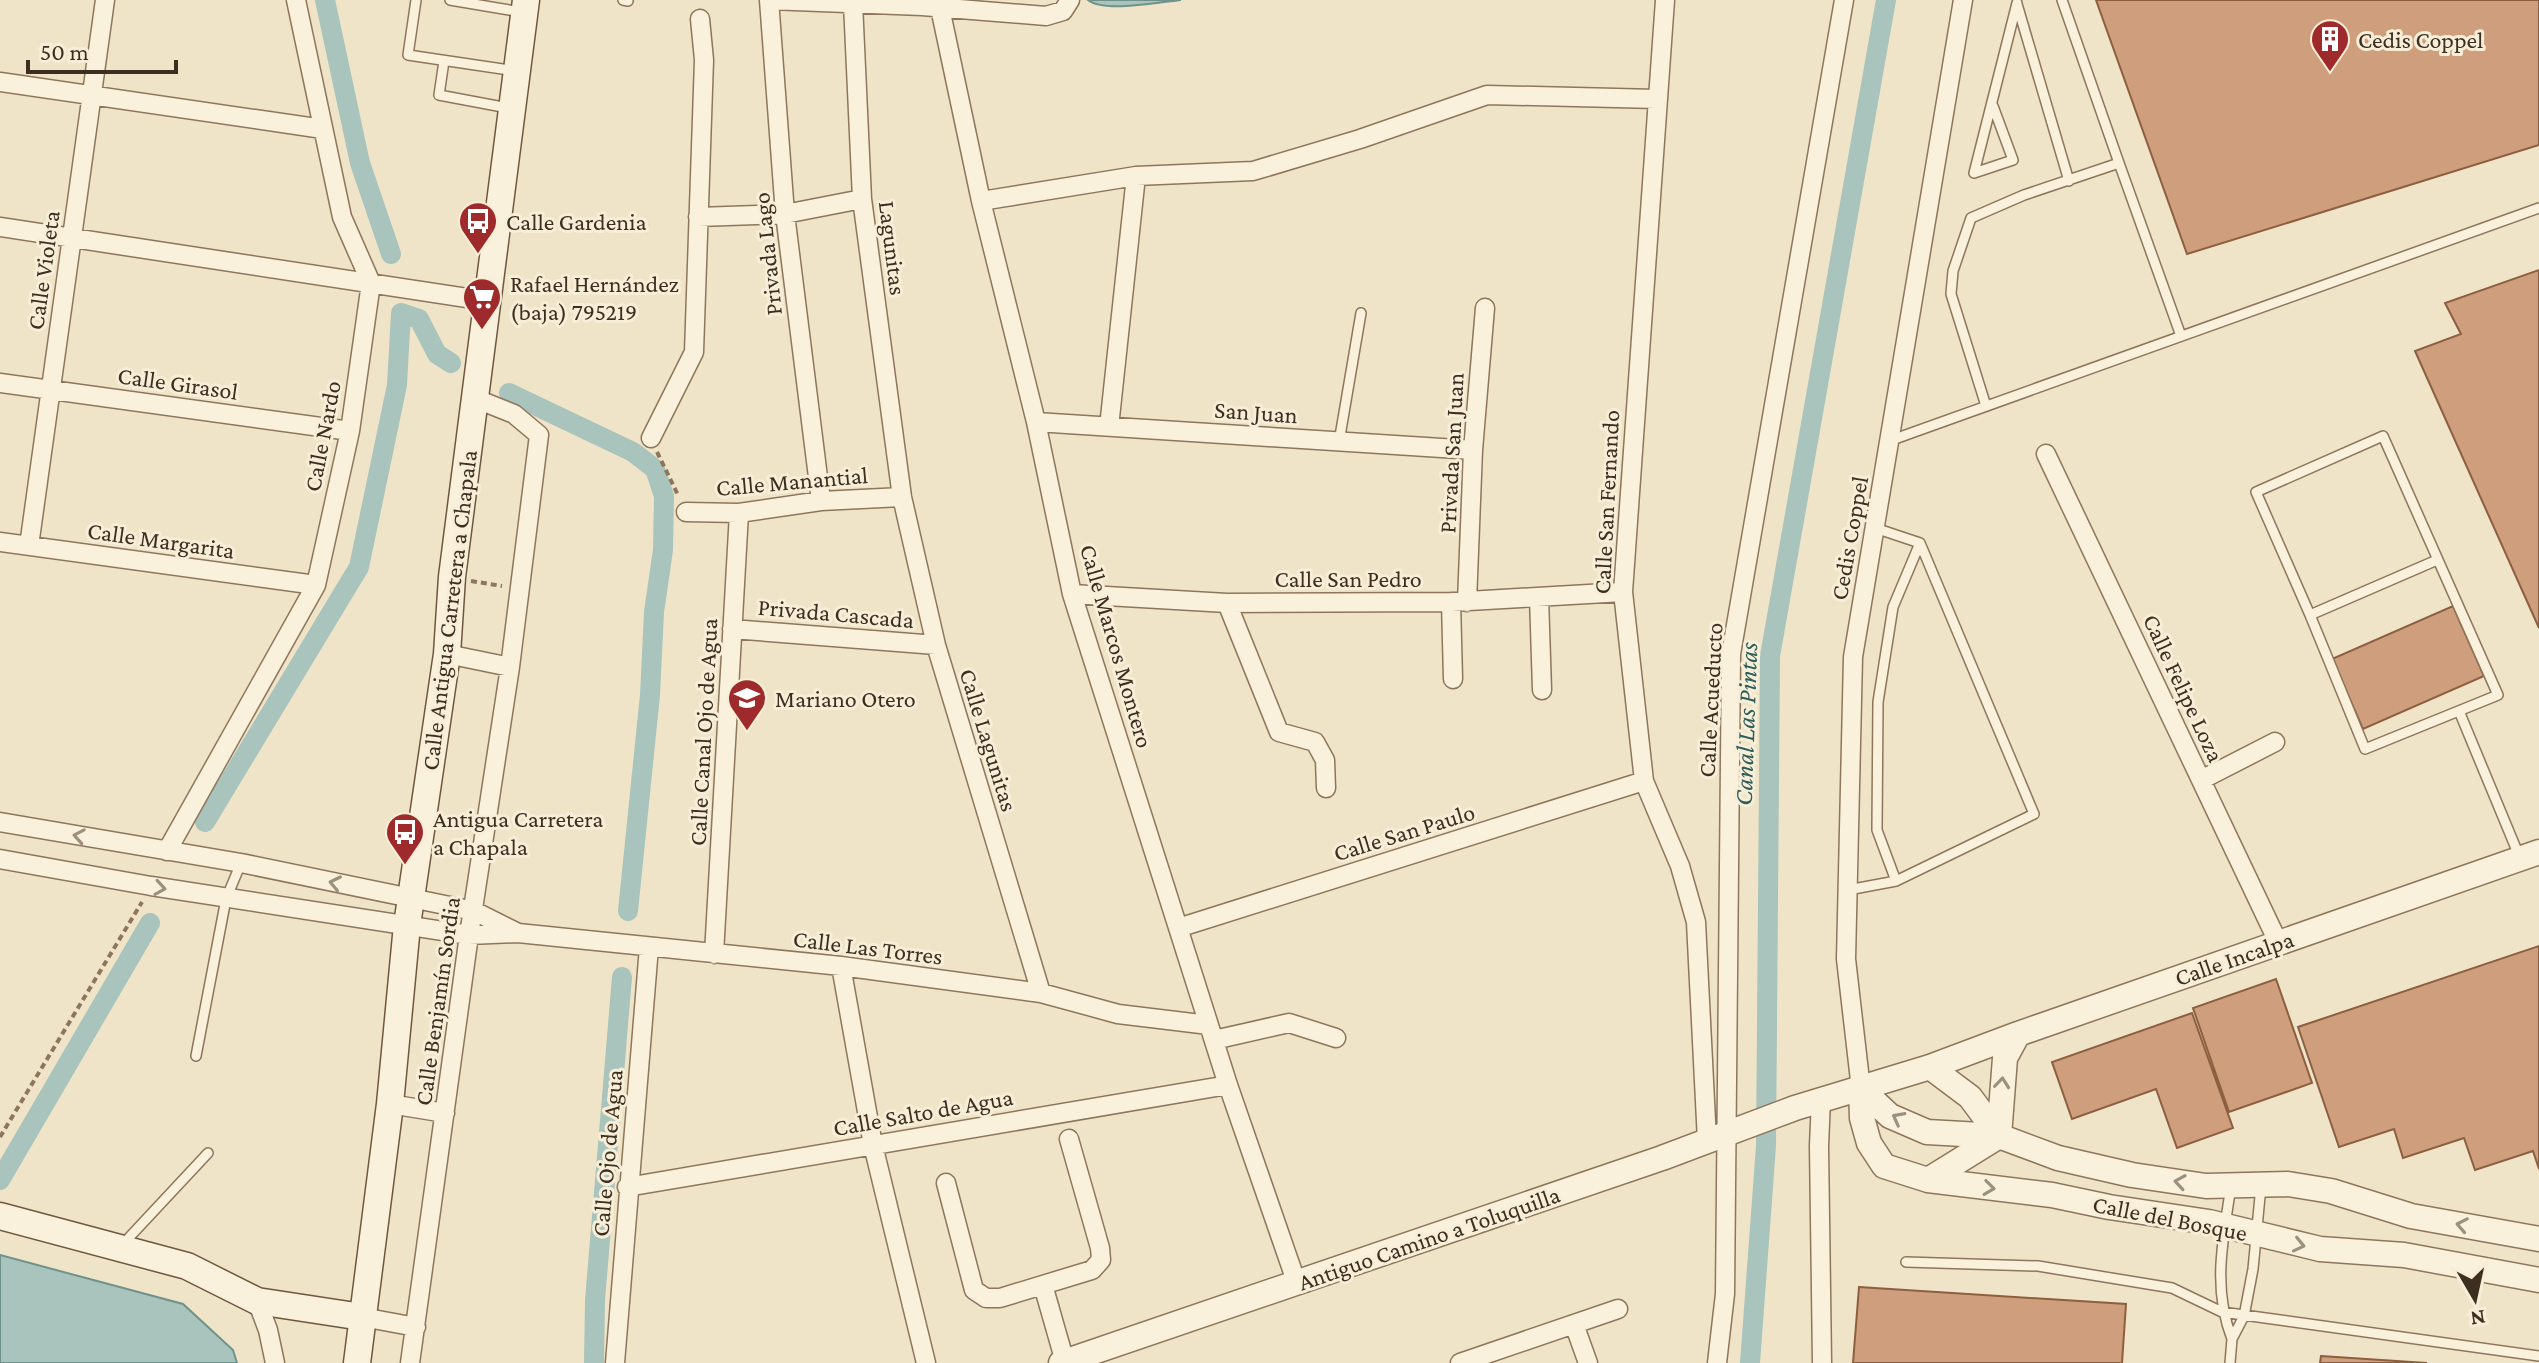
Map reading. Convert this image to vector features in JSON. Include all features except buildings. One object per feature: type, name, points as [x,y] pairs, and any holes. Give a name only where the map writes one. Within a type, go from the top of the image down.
[{"type":"main road","name":"Calle Antigua Carretera a Chapala","points":[[357,1363],[390,1104],[407,925],[447,654],[452,577],[525,6]]},
{"type":"main road","points":[[0,1216],[187,1266],[257,1301],[362,1317]]},
{"type":"street","name":"Calle Violeta","points":[[29,546],[105,0]]},
{"type":"street","points":[[296,0],[342,217],[371,283]]},
{"type":"street","points":[[769,0],[928,5],[1046,16],[1066,5]]},
{"type":"street","name":"Privada Lago","points":[[769,0],[785,214],[821,501]]},
{"type":"street","name":"Calle San Fernando","points":[[1665,0],[1623,592],[1644,781],[1680,866],[1696,922],[1717,1137]]},
{"type":"street","name":"Calle Acueducto","points":[[1717,1363],[1725,1294],[1717,1137],[1731,654],[1844,0]]},
{"type":"street","name":"Cedis Coppel","points":[[1861,1089],[1846,959],[1853,657],[1963,0]]},
{"type":"street","name":"Lagunitas","points":[[853,3],[862,199],[902,497]]},
{"type":"street","name":"Calle Marcos Montero","points":[[928,5],[1036,422],[1072,594],[1228,1085],[1297,1284]]},
{"type":"street","points":[[651,438],[694,352],[704,60],[700,19]]},
{"type":"street","points":[[0,82],[323,129]]},
{"type":"street","points":[[981,201],[1136,176],[1253,171],[1360,139],[1487,95],[1657,99]]},
{"type":"street","points":[[1109,427],[1136,176]]},
{"type":"street","points":[[698,217],[785,214],[862,199]]},
{"type":"street","points":[[0,227],[487,301]]},
{"type":"street","name":"Calle Nardo","points":[[167,851],[316,585],[350,431],[371,283]]},
{"type":"street","name":"Privada San Juan","points":[[1453,679],[1485,308]]},
{"type":"street","name":"Calle Girasol","points":[[0,383],[350,431]]},
{"type":"street","name":"Calle Benjamín Sordia","points":[[410,1363],[469,935],[510,667],[539,435],[514,414],[474,398]]},
{"type":"street","name":"San Juan","points":[[1036,422],[1473,450]]},
{"type":"street","name":"Calle Felipe Loza","points":[[2046,454],[2278,942]]},
{"type":"street","name":"Calle Manantial","points":[[686,512],[739,513],[821,501],[902,497]]},
{"type":"street","name":"Calle Lagunitas","points":[[902,497],[936,645],[1041,993]]},
{"type":"street","name":"Calle Canal Ojo de Agua","points":[[714,954],[739,513]]},
{"type":"street","name":"Calle Margarita","points":[[0,542],[316,585]]},
{"type":"street","name":"Calle San Pedro","points":[[1072,594],[1227,603],[1459,602],[1623,592]]},
{"type":"street","points":[[1539,597],[1542,690]]},
{"type":"street","points":[[1227,603],[1279,732],[1315,742],[1325,760],[1326,788]]},
{"type":"street","name":"Privada Cascada","points":[[732,629],[936,645]]},
{"type":"street","points":[[447,654],[510,667]]},
{"type":"street","points":[[2201,780],[2275,742]]},
{"type":"street","name":"Calle San Paulo","points":[[1178,928],[1644,781]]},
{"type":"street","name":"Calle Las Torres","points":[[0,822],[241,863],[474,911],[518,933]]},
{"type":"street","name":"Calle Incalpa","points":[[1861,1089],[2530,855]]},
{"type":"street","name":"Calle Las Torres","points":[[0,859],[226,899],[469,935],[518,933],[841,966],[1041,993],[1118,1014],[1212,1033],[1289,1023],[1336,1038]]},
{"type":"street","points":[[360,918],[366,890]]},
{"type":"street","name":"Calle Ojo de Agua","points":[[615,1363],[649,947]]},
{"type":"street","points":[[841,966],[873,1145],[926,1363]]},
{"type":"street","points":[[1999,1136],[2005,1058],[2018,1034]]},
{"type":"street","points":[[1930,1067],[1970,1097],[1999,1136]]},
{"type":"street","name":"Calle Salto de Agua","points":[[627,1187],[1228,1085]]},
{"type":"street","points":[[1822,1363],[1821,1099],[1861,1089]]},
{"type":"street","name":"Calle del Bosque","points":[[1861,1089],[1890,1116],[1927,1132],[1999,1136],[2058,1158],[2132,1175],[2206,1186],[2288,1184],[2331,1191],[2411,1216],[2539,1239]]},
{"type":"street","name":"Calle del Bosque","points":[[1861,1089],[1862,1118],[1869,1143],[1884,1166],[1928,1180],[2052,1195],[2225,1226],[2320,1249],[2404,1255],[2539,1280]]},
{"type":"street","name":"Antiguo Camino a Toluquilla","points":[[1063,1362],[1297,1284],[1821,1099]]},
{"type":"street","points":[[390,1104],[445,1113]]},
{"type":"street","points":[[1928,1180],[1999,1136]]},
{"type":"street","points":[[946,1183],[974,1290],[986,1298],[1000,1298],[1092,1270],[1101,1260],[1100,1248],[1069,1139]]},
{"type":"street","points":[[1043,1285],[1063,1362]]},
{"type":"street","points":[[257,1301],[268,1330],[275,1363]]},
{"type":"street","points":[[1466,1362],[1618,1309]]},
{"type":"street","points":[[362,1317],[416,1327]]},
{"type":"street","points":[[1574,1324],[1588,1363]]},
{"type":"lane","points":[[416,0],[408,55],[517,71]]},
{"type":"lane","points":[[450,0],[525,6]]},
{"type":"lane","points":[[2062,0],[2181,336]]},
{"type":"lane","points":[[2017,1],[2069,181]]},
{"type":"lane","points":[[1993,106],[2013,160],[1974,173],[2017,1]]},
{"type":"lane","points":[[444,61],[439,95],[512,108]]},
{"type":"lane","points":[[1986,406],[1951,294],[1953,271],[1971,218],[2024,195],[2119,163]]},
{"type":"lane","points":[[1889,441],[2539,208]]},
{"type":"lane","points":[[1339,442],[1361,313]]},
{"type":"lane","points":[[2383,436],[2437,560],[2498,695],[2365,749],[2256,492],[2383,436]]},
{"type":"lane","points":[[1848,890],[1896,881],[2034,814],[1920,543],[1875,528]]},
{"type":"lane","points":[[1896,881],[1877,830],[1878,702],[1893,607],[1920,543]]},
{"type":"lane","points":[[2310,615],[2437,560]]},
{"type":"lane","points":[[2459,711],[2530,855]]},
{"type":"lane","points":[[196,1056],[226,899],[241,863]]},
{"type":"lane","points":[[120,1248],[208,1153]]},
{"type":"lane","points":[[2231,1186],[2220,1266],[2222,1312],[2232,1339]]},
{"type":"lane","points":[[2230,1363],[2232,1339],[2244,1316],[2261,1186]]},
{"type":"lane","points":[[1906,1262],[2038,1266],[2172,1288],[2222,1312],[2244,1316],[2539,1356]]},
{"type":"path","points":[[651,438],[686,512]]},
{"type":"path","points":[[452,577],[520,590]]},
{"type":"path","points":[[0,1137],[151,886]]},
{"type":"water","points":[[1088,0],[1181,0],[1106,6]]},
{"type":"water","points":[[0,1255],[183,1304],[233,1350],[237,1363],[0,1363]]},
{"type":"waterway","points":[[325,0],[360,163],[391,254]]},
{"type":"waterway","name":"Canal Las Pintas","points":[[1750,1363],[1766,1146],[1770,656],[1886,0]]},
{"type":"waterway","points":[[205,822],[359,567],[397,385],[401,313],[419,319],[437,354],[451,363]]},
{"type":"waterway","points":[[509,393],[633,452],[655,469],[664,496],[663,550],[654,612],[650,695],[628,911]]},
{"type":"waterway","points":[[0,1180],[150,923]]},
{"type":"waterway","points":[[594,1363],[595,1300],[622,977]]},
{"type":"place","name":"Cedis Coppel","points":[[2330,73]]},
{"type":"place","name":"Calle Gardenia","points":[[478,255]]},
{"type":"place","name":"Rafael Hernández (baja) 795219","points":[[482,331]]},
{"type":"place","name":"Mariano Otero","points":[[747,732]]},
{"type":"place","name":"Antigua Carretera a Chapala","points":[[405,866]]}]
